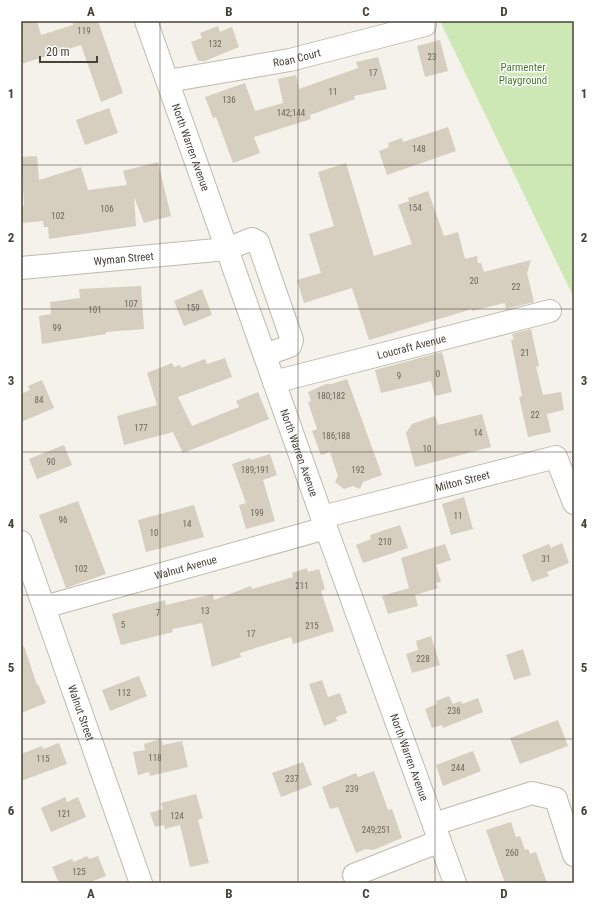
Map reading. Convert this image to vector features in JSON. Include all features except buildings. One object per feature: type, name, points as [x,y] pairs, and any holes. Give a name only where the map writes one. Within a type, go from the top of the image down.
[{"type":"street","name":"North Warren Avenue","points":[[146,21],[324,523],[455,883]]},
{"type":"street","name":"Roan Court","points":[[168,81],[290,60],[425,25]]},
{"type":"street","name":"Wyman Street","points":[[21,268],[227,249],[252,239],[258,242],[292,340],[290,346],[265,355]]},
{"type":"street","name":"Loucraft Avenue","points":[[274,382],[550,311]]},
{"type":"street","name":"Milton Street","points":[[324,523],[556,457],[567,465],[574,503]]},
{"type":"street","name":"Walnut Avenue","points":[[44,607],[324,523]]},
{"type":"street","name":"Walnut Street","points":[[21,542],[141,883]]},
{"type":"street","points":[[354,875],[437,833],[532,793],[556,799],[574,855]]},
{"type":"green space","name":"Parmenter Playground","points":[[440,21],[574,21],[574,298]]}]
